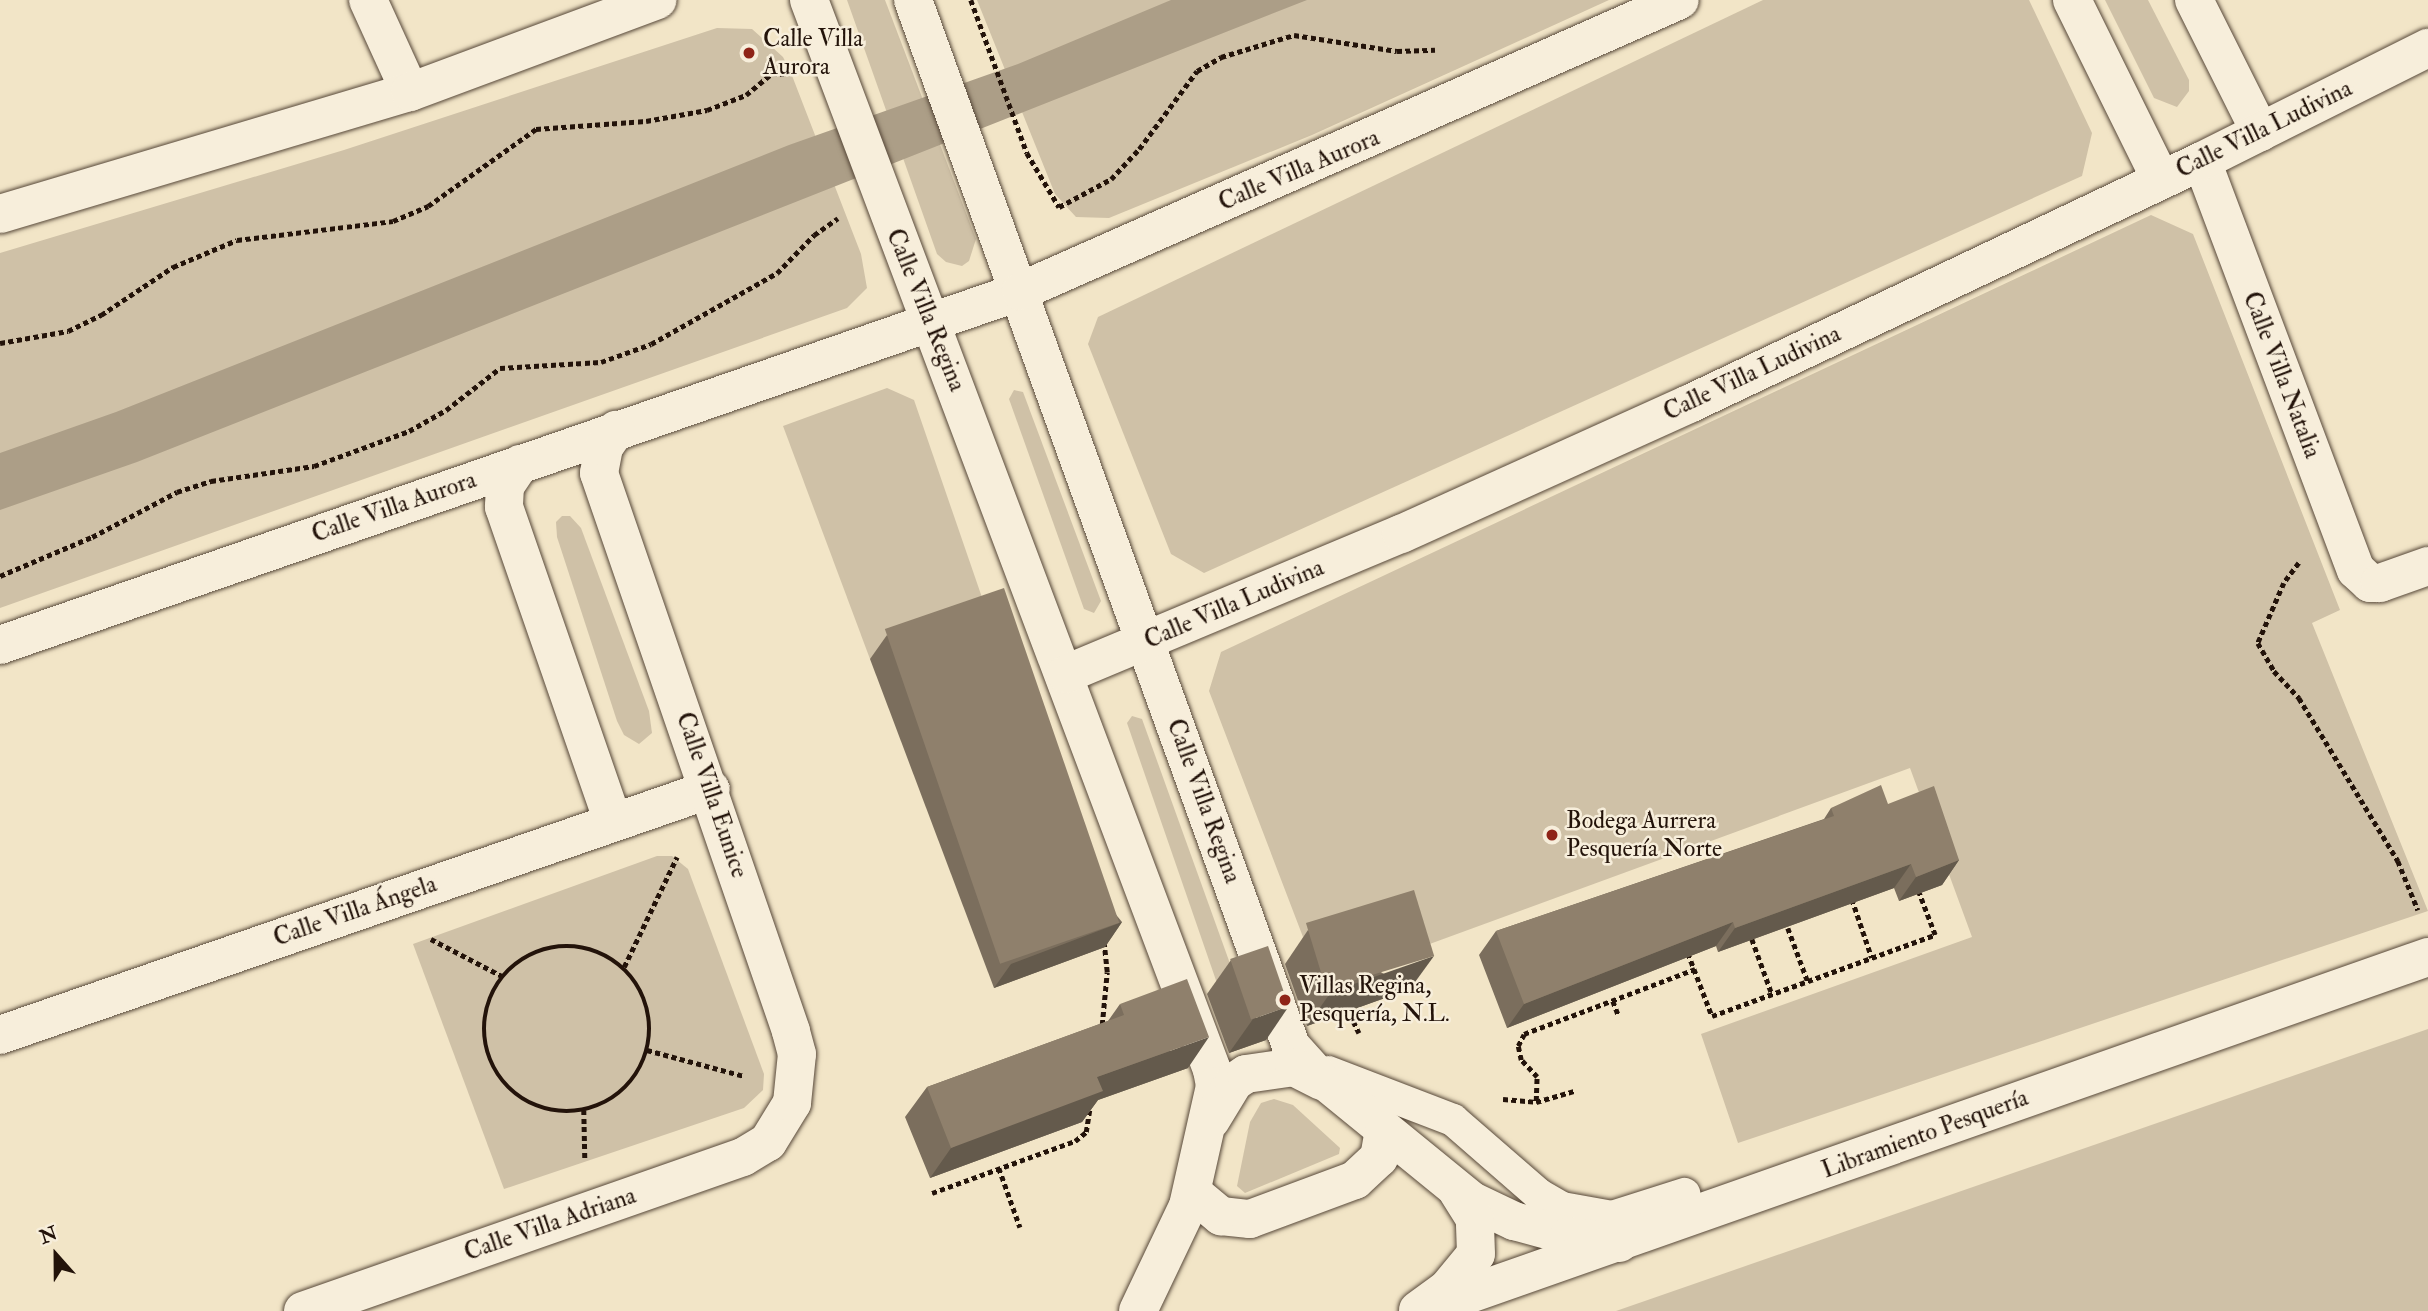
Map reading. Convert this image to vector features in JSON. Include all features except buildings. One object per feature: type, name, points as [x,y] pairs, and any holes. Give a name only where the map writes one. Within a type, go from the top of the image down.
[{"type":"street","points":[[368,0],[410,92]]},
{"type":"street","points":[[0,214],[410,92],[657,0]]},
{"type":"street","name":"Calle Villa Regina","points":[[808,0],[888,217],[933,323],[1066,674],[1212,1070],[1214,1086],[1192,1192],[1147,1303]]},
{"type":"street","name":"Calle Villa Aurora","points":[[0,645],[975,307],[1026,305],[1058,275],[1680,0]]},
{"type":"street","points":[[2072,0],[2161,180]]},
{"type":"street","points":[[2194,0],[2260,132]]},
{"type":"street","name":"Calle Villa Regina","points":[[918,13],[1009,255],[1291,1046],[1300,1059],[1458,1192],[1514,1221],[1569,1236],[1616,1230]]},
{"type":"street","name":"Calle Villa Ludivina","points":[[1066,674],[1401,534],[1664,415],[2202,161],[2428,48]]},
{"type":"street","name":"Calle Villa Natalia","points":[[2202,161],[2356,570],[2370,583],[2428,566]]},
{"type":"street","points":[[975,307],[1005,278],[1009,255],[1034,273],[1058,275]]},
{"type":"street","points":[[612,819],[504,507],[505,486],[535,458],[573,457],[599,474],[604,447],[616,430]]},
{"type":"street","name":"Calle Villa Eunice","points":[[599,474],[711,789],[791,1031],[797,1054],[789,1104]]},
{"type":"street","points":[[462,484],[492,494],[504,507]]},
{"type":"street","name":"Calle Villa Ángela","points":[[0,1035],[370,907],[612,819],[711,789]]},
{"type":"street","name":"Libramiento Pesquería","points":[[1419,1311],[1616,1230],[2426,939]]},
{"type":"street","points":[[1203,1138],[1227,1092],[1246,1074],[1294,1067],[1338,1092]]},
{"type":"street","name":"Calle Villa Adriana","points":[[303,1311],[743,1157],[768,1142],[789,1104]]},
{"type":"street","points":[[1192,1192],[1221,1216],[1250,1219],[1363,1175],[1379,1158],[1384,1130]]},
{"type":"street","points":[[1419,1311],[1447,1289],[1476,1254],[1475,1219],[1458,1192]]},
{"type":"lane","points":[[1300,1059],[1361,1088],[1453,1120],[1538,1194],[1562,1209],[1616,1230]]},
{"type":"path","points":[[971,0],[1027,153],[1051,199],[1066,206],[1126,165],[1198,71],[1221,57],[1294,35],[1397,51],[1442,48]]},
{"type":"path","points":[[0,343],[68,331],[101,315],[173,267],[237,240],[393,221],[428,206],[536,129],[646,121],[707,110],[746,95],[772,73],[794,78]]},
{"type":"path","points":[[0,576],[92,537],[177,492],[211,481],[314,466],[409,431],[446,410],[500,368],[601,362],[651,344],[777,273],[814,235],[849,211]]},
{"type":"path","points":[[2345,540],[2304,558],[2284,583],[2258,643],[2274,671],[2299,698],[2398,860],[2426,939]]},
{"type":"path","points":[[624,967],[711,789]]},
{"type":"path","points":[[1685,943],[1712,1016],[1935,935],[1919,893]]},
{"type":"path","points":[[1851,899],[1872,958]]},
{"type":"path","points":[[370,907],[502,976]]},
{"type":"path","points":[[1788,928],[1808,982]]},
{"type":"path","points":[[1100,934],[1107,972],[1101,1032]]},
{"type":"path","points":[[1752,939],[1772,995]]},
{"type":"path","points":[[574,945],[600,952],[624,967],[640,987],[650,1013],[643,1066],[627,1087],[604,1104],[577,1113],[548,1112],[523,1101],[501,1081],[487,1056],[483,1029],[488,1001],[502,976],[522,958],[547,947],[574,945]]},
{"type":"path","points":[[1536,1102],[1537,1077],[1521,1060],[1518,1046],[1524,1034],[1695,969]]},
{"type":"path","points":[[1613,1001],[1618,1014]]},
{"type":"path","points":[[647,1050],[789,1104]]},
{"type":"path","points":[[1084,1109],[1089,1120]]},
{"type":"path","points":[[999,1168],[1020,1227]]},
{"type":"shaded area","points":[[847,0],[885,0],[976,239],[969,261],[962,266],[946,262],[937,254]]},
{"type":"shaded area","points":[[977,0],[1609,0],[1312,135],[1109,218],[1076,217],[1055,194]]},
{"type":"shaded area","points":[[1171,0],[1307,0],[137,462],[0,510],[0,453],[116,412],[789,145],[1018,64]]},
{"type":"shaded area","points":[[1763,0],[2029,0],[2092,133],[2082,176],[1204,573],[1171,554],[1088,344],[1098,317]]},
{"type":"shaded area","points":[[2105,0],[2148,0],[2189,80],[2189,91],[2177,107],[2154,98]]},
{"type":"shaded area","points":[[717,28],[752,29],[783,57],[791,73],[861,254],[867,288],[847,308],[0,608],[0,253],[344,150]]},
{"type":"shaded area","points":[[2151,215],[2193,234],[2340,610],[2312,623],[2428,911],[1738,1143],[1701,1034],[1972,937],[1910,768],[1416,949],[1392,901],[1303,937],[1209,691],[1221,652]]},
{"type":"shaded area","points":[[887,388],[914,400],[987,612],[870,659],[783,426]]},
{"type":"shaded area","points":[[1014,390],[1023,392],[1101,601],[1094,613],[1084,609],[1009,399]]},
{"type":"shaded area","points":[[562,516],[570,516],[581,528],[649,711],[652,733],[639,744],[624,735],[617,721],[557,537],[556,522]]},
{"type":"shaded area","points":[[1132,716],[1142,719],[1237,983],[1219,989],[1127,723]]},
{"type":"shaded area","points":[[657,856],[672,856],[688,869],[764,1074],[763,1090],[744,1108],[504,1189],[413,944]]},
{"type":"shaded area","points":[[2428,1029],[2428,1311],[1616,1311]]},
{"type":"shaded area","points":[[1274,1099],[1293,1105],[1340,1148],[1339,1154],[1245,1193],[1237,1186],[1250,1122],[1261,1103]]},
{"type":"place","name":"Calle Villa Aurora","points":[[749,53]]},
{"type":"place","name":"Bodega Aurrera Pesquería Norte","points":[[1552,835]]},
{"type":"place","name":"Villas Regina, Pesquería, N.L.","points":[[1285,1000]]}]
